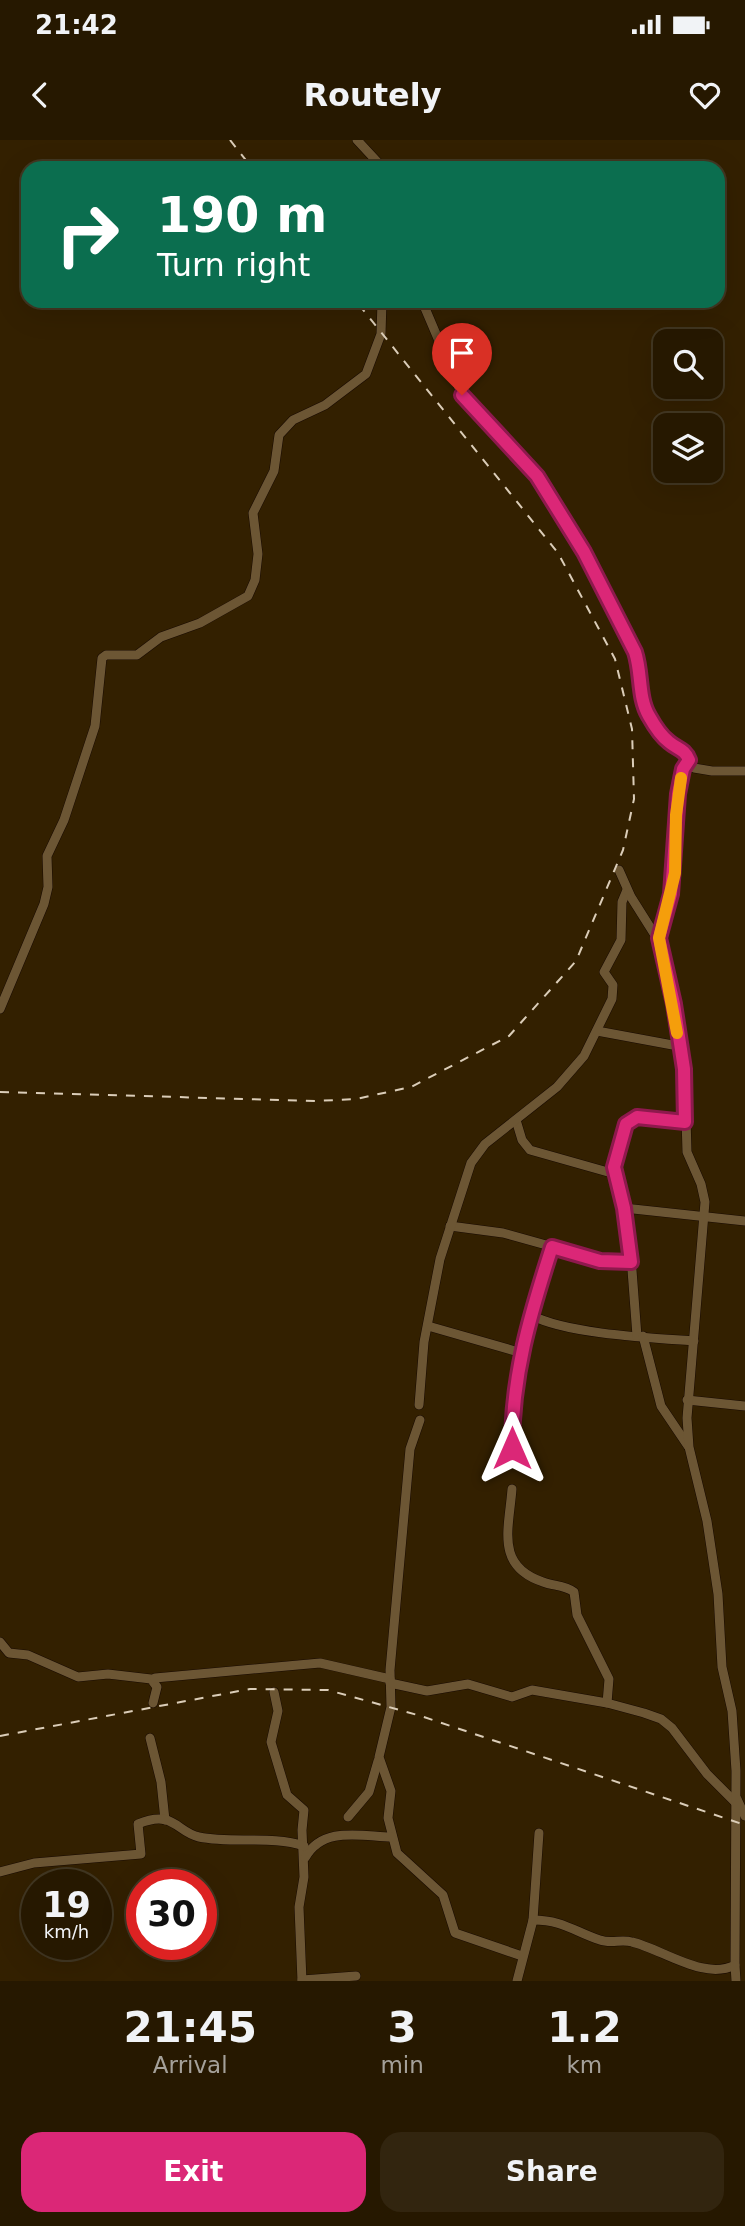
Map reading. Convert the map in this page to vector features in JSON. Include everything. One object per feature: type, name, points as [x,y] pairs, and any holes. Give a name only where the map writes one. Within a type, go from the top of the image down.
[{"type":"street","points":[[357,140],[376,161]]},
{"type":"street","points":[[0,1009],[44,904],[48,887],[47,856],[64,820],[96,726],[102,658],[106,655],[137,655],[158,638],[200,623],[248,596],[255,580],[258,554],[253,513],[274,471],[279,435],[293,420],[325,405],[366,374],[382,334],[382,308]]},
{"type":"street","points":[[425,308],[462,395],[537,476],[573,533],[635,652],[642,671],[643,701],[647,713],[664,738],[685,751],[689,760],[699,769],[745,771]]},
{"type":"street","points":[[659,938],[671,894],[678,794],[683,769],[689,760]]},
{"type":"street","points":[[619,870],[627,890],[659,938],[674,1004],[685,1083],[687,1152],[701,1184],[704,1216],[687,1400],[689,1447],[707,1521],[720,1608],[722,1667],[732,1711],[736,1981]]},
{"type":"street","points":[[419,1405],[428,1326],[450,1226],[471,1163],[485,1144],[566,1079],[597,1031],[612,999],[613,985],[604,972],[621,940],[622,902],[627,890]]},
{"type":"street","points":[[597,1031],[678,1046]]},
{"type":"street","points":[[685,1122],[637,1117],[629,1120],[614,1164],[624,1208],[640,1336],[662,1406],[689,1447]]},
{"type":"street","points":[[516,1120],[522,1140],[530,1150],[615,1174]]},
{"type":"street","points":[[624,1208],[745,1221]]},
{"type":"street","points":[[450,1226],[503,1233],[600,1261],[631,1262]]},
{"type":"street","points":[[512,1448],[513,1396],[531,1315],[552,1247]]},
{"type":"street","points":[[531,1315],[552,1323],[601,1332],[694,1341]]},
{"type":"street","points":[[428,1326],[522,1353]]},
{"type":"street","points":[[506,1349],[526,1338]]},
{"type":"street","points":[[687,1400],[745,1406]]},
{"type":"street","points":[[348,1817],[369,1792],[391,1707],[390,1681],[410,1450],[420,1420]]},
{"type":"street","points":[[512,1489],[507,1541],[511,1559],[522,1573],[574,1592],[576,1615],[610,1679],[607,1703]]},
{"type":"street","points":[[0,1642],[9,1653],[28,1655],[78,1677],[108,1674],[151,1679],[157,1687],[153,1703]]},
{"type":"street","points":[[155,1678],[320,1663],[427,1691],[468,1684],[512,1697],[532,1690],[607,1703],[661,1719],[672,1728],[707,1774],[735,1800],[745,1816]]},
{"type":"street","points":[[274,1692],[278,1711],[271,1742],[288,1795],[304,1808],[302,1832],[305,1859],[299,1907],[302,1981],[356,1976]]},
{"type":"street","points":[[150,1738],[161,1782],[165,1820]]},
{"type":"street","points":[[379,1756],[391,1791],[388,1818],[391,1837],[401,1858],[443,1895],[455,1933],[522,1956]]},
{"type":"street","points":[[0,1872],[34,1863],[140,1855],[143,1850],[138,1824],[165,1820],[199,1837],[304,1846]]},
{"type":"street","points":[[517,1981],[533,1920],[539,1833]]},
{"type":"street","points":[[305,1859],[312,1846],[324,1837],[391,1837]]},
{"type":"street","points":[[533,1920],[574,1928],[601,1941],[634,1942],[705,1968],[726,1969],[735,1965]]},
{"type":"railway","points":[[230,140],[246,161]]},
{"type":"railway","points":[[0,1092],[316,1101],[356,1099],[411,1087],[509,1036],[576,961],[623,850],[634,799],[632,729],[615,659],[558,553],[362,308]]},
{"type":"railway","points":[[0,1736],[250,1689],[328,1690],[421,1716],[745,1825]]},
{"type":"slow traffic","points":[[677,1033],[674,1004],[659,938],[675,873],[676,815],[681,778]]},
{"type":"route","points":[[462,395],[537,476],[573,533],[635,652],[642,671],[642,694],[647,713],[664,738],[685,751],[689,760],[683,769],[678,794],[675,873],[659,938],[674,1004],[678,1046],[684,1069],[685,1122],[637,1117],[626,1124],[622,1132],[614,1167],[624,1208],[631,1262],[600,1261],[578,1252],[552,1247],[533,1302],[517,1375],[513,1396],[512,1448]]}]
